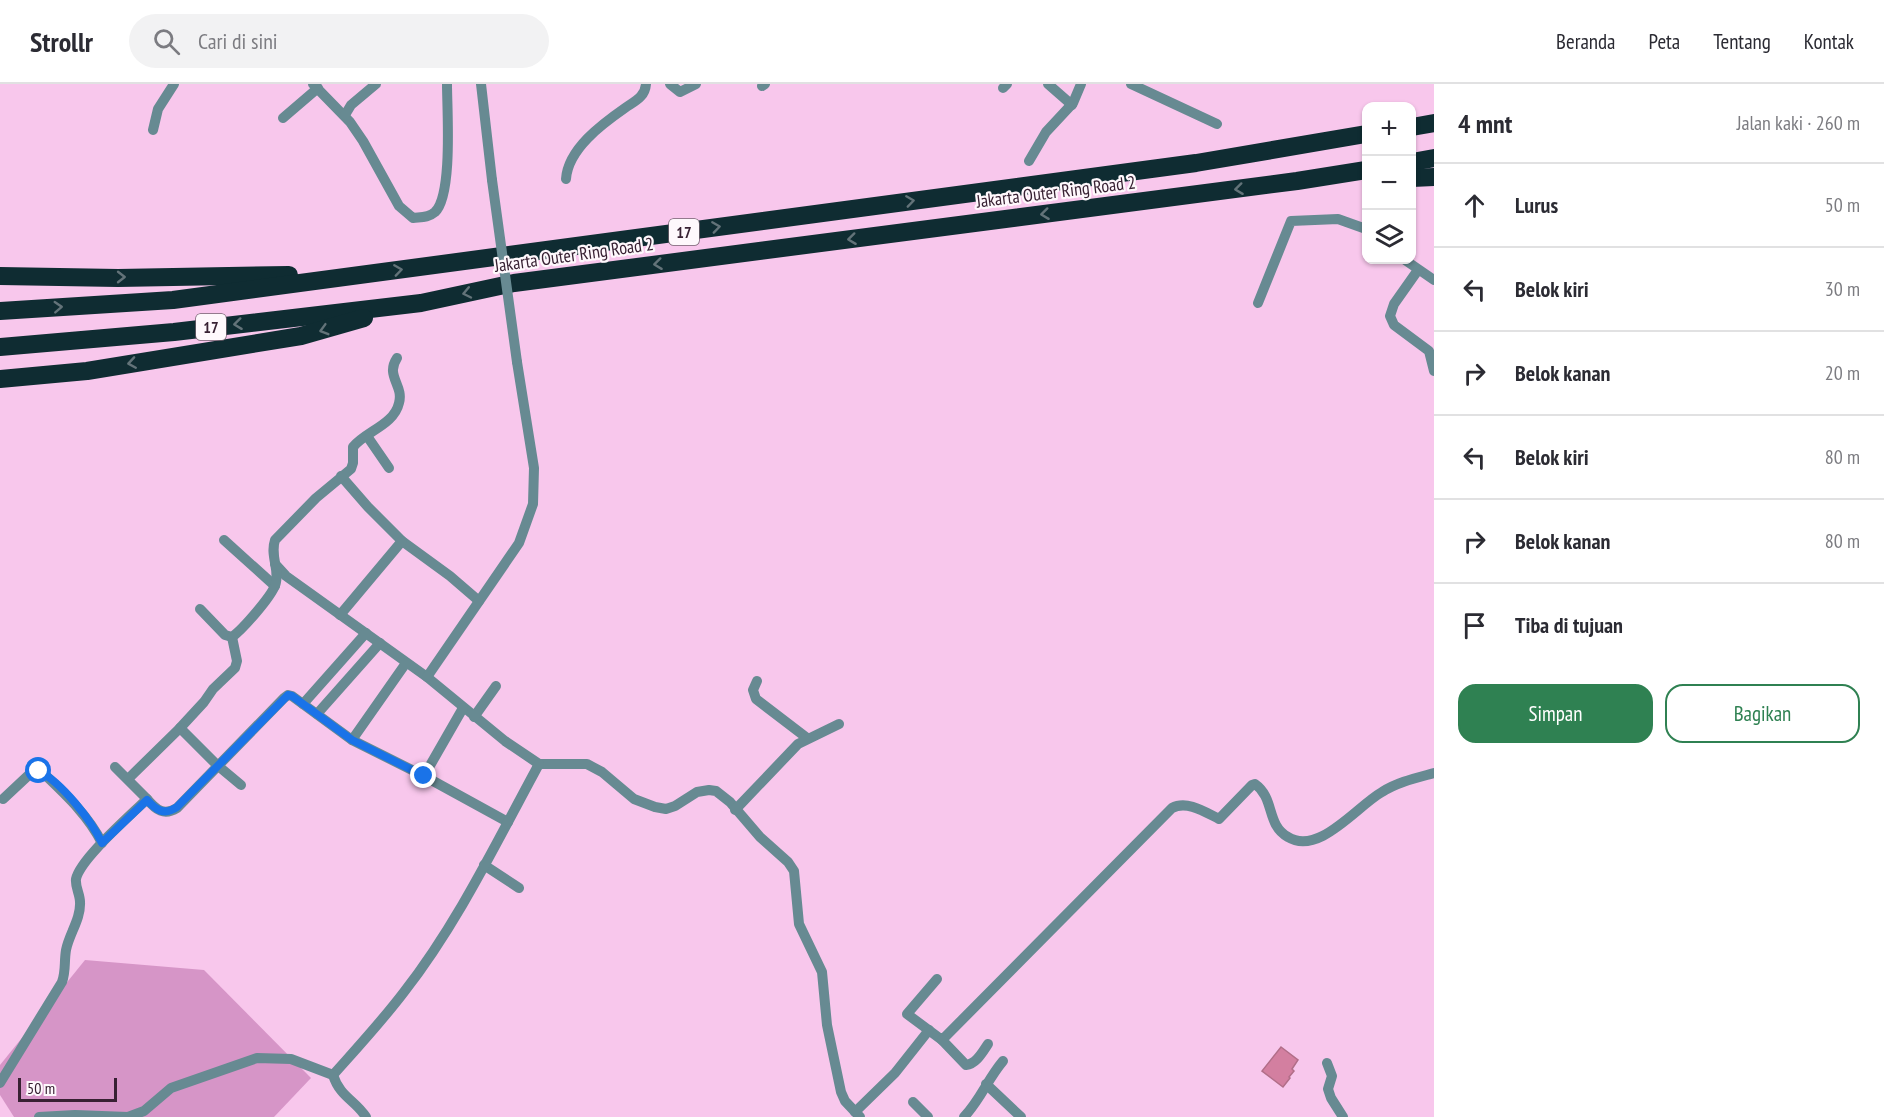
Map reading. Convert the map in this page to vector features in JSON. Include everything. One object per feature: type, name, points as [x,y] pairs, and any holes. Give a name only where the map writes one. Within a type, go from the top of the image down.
[{"type":"highway","points":[[1416,126],[1434,123]]},
{"type":"highway","name":"Jakarta Outer Ring Road 2","points":[[0,311],[173,300],[1185,165],[1362,135]]},
{"type":"highway","points":[[1416,161],[1434,158]]},
{"type":"highway","name":"Jakarta Outer Ring Road 2","points":[[0,347],[174,332],[421,303],[526,281],[1362,171]]},
{"type":"highway","points":[[1416,178],[1434,177]]},
{"type":"highway","points":[[1297,181],[1362,180]]},
{"type":"highway","points":[[0,276],[118,278],[371,273]]},
{"type":"highway","points":[[0,379],[87,371],[302,336],[421,303]]},
{"type":"street","points":[[153,130],[158,109],[174,84]]},
{"type":"street","points":[[345,116],[351,105],[376,84]]},
{"type":"street","points":[[282,118],[316,86],[345,116],[363,141],[399,206],[413,218],[428,217],[437,210],[442,198],[448,166],[447,84]]},
{"type":"street","points":[[427,677],[519,543],[533,504],[534,468],[517,362],[481,84]]},
{"type":"street","points":[[566,179],[571,158],[579,147],[614,117],[641,98],[647,84]]},
{"type":"street","points":[[670,84],[680,92],[696,84]]},
{"type":"street","points":[[1048,84],[1072,105]]},
{"type":"street","points":[[1029,161],[1046,132],[1072,105],[1081,84]]},
{"type":"street","points":[[1137,85],[1217,124]]},
{"type":"street","points":[[1258,303],[1291,221],[1338,219],[1362,228]]},
{"type":"street","points":[[1410,264],[1434,280]]},
{"type":"street","points":[[1418,270],[1394,304],[1390,316],[1394,325],[1429,351],[1434,371]]},
{"type":"street","points":[[232,637],[255,614],[275,586],[277,579],[273,546],[275,540],[316,498],[351,469],[353,447],[395,413],[400,394],[392,372],[397,358]]},
{"type":"street","points":[[367,436],[389,468]]},
{"type":"street","points":[[341,476],[402,541],[450,576],[479,602]]},
{"type":"street","points":[[224,540],[275,586]]},
{"type":"street","points":[[340,615],[402,541]]},
{"type":"street","points":[[275,564],[286,576],[427,677],[474,717],[539,764],[587,764],[602,772],[634,799],[666,809],[697,792],[709,790],[723,795],[794,871],[799,924],[822,972],[827,1025],[841,1092],[858,1115],[929,1030]]},
{"type":"street","points":[[200,609],[225,635],[232,637]]},
{"type":"street","points":[[303,704],[366,633]]},
{"type":"street","points":[[128,779],[180,728],[213,689],[235,668],[237,661],[232,637]]},
{"type":"street","points":[[317,714],[380,643]]},
{"type":"street","points":[[352,740],[406,663]]},
{"type":"street","points":[[757,681],[753,690],[756,699],[807,738]]},
{"type":"street","points":[[474,717],[496,686]]},
{"type":"street","points":[[115,767],[157,810],[164,812],[174,810],[288,695],[352,740],[508,822]]},
{"type":"street","points":[[424,776],[463,708]]},
{"type":"street","points":[[735,810],[798,744],[839,724]]},
{"type":"street","points":[[180,728],[241,785]]},
{"type":"street","points":[[333,1076],[404,992],[454,918],[539,764]]},
{"type":"street","points":[[3,799],[33,771],[42,772],[93,825],[102,843]]},
{"type":"street","points":[[942,1040],[1178,804],[1185,804],[1219,819],[1255,784],[1267,796],[1273,821],[1282,833],[1290,839],[1309,841],[1332,831],[1372,798],[1390,787],[1434,773]]},
{"type":"street","points":[[0,1083],[62,982],[66,967],[66,951],[80,908],[76,879],[79,871],[102,843],[147,800]]},
{"type":"street","points":[[484,865],[519,888]]},
{"type":"street","points":[[937,979],[908,1014],[942,1040],[966,1065],[975,1062],[988,1044]]},
{"type":"street","points":[[39,1117],[75,1115],[128,1117],[144,1111],[171,1088],[257,1058],[291,1059],[333,1076],[338,1089],[362,1110],[366,1117]]},
{"type":"street","points":[[964,1117],[982,1096],[986,1084],[1002,1061]]},
{"type":"street","points":[[1327,1063],[1332,1076],[1328,1089],[1343,1117]]},
{"type":"street","points":[[986,1084],[1021,1117]]},
{"type":"street","points":[[913,1102],[928,1117]]},
{"type":"shaded area","points":[[85,960],[204,970],[311,1078],[274,1117],[14,1117],[0,1095],[0,1065]]},
{"type":"building","points":[[1281,1047],[1298,1060],[1292,1069],[1294,1071],[1283,1087],[1262,1071]]},
{"type":"route","points":[[39,771],[66,795],[93,825],[102,843],[147,800],[157,810],[164,812],[177,807],[288,695],[352,740],[424,776]]}]
